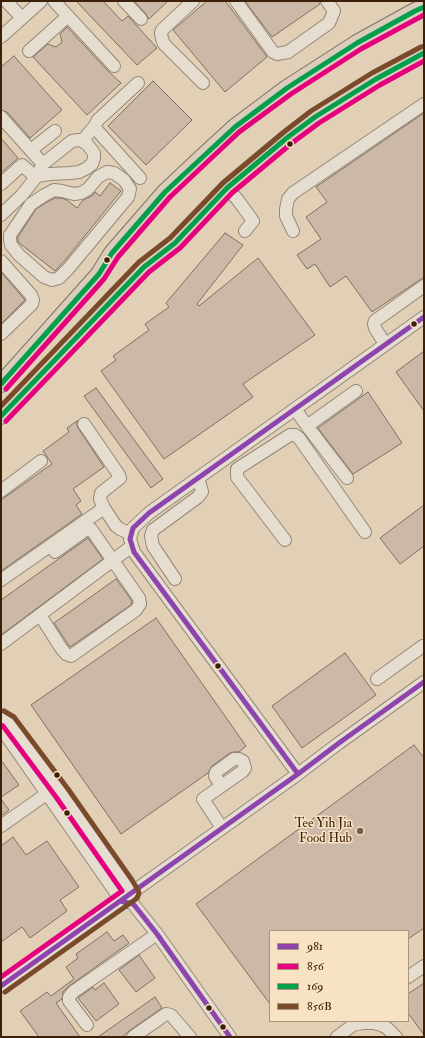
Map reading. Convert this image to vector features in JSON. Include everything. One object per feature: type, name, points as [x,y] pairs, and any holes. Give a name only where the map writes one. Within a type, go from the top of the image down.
[{"type":"main road","points":[[1,384],[99,274],[112,253],[165,192],[235,127],[287,88],[357,43],[424,7]]},
{"type":"main road","points":[[1,416],[144,267],[175,243],[227,188],[288,137],[315,118],[376,79],[424,53]]},
{"type":"street","points":[[6,1],[22,18]]},
{"type":"street","points":[[1,37],[41,1]]},
{"type":"street","points":[[54,1],[114,66]]},
{"type":"street","points":[[124,1],[142,19]]},
{"type":"street","points":[[193,1],[162,30],[161,34],[164,44],[203,83]]},
{"type":"street","points":[[236,1],[273,52],[277,54],[288,52],[329,23],[334,11],[327,1]]},
{"type":"street","points":[[29,51],[68,16]]},
{"type":"street","points":[[82,141],[98,120],[138,83]]},
{"type":"street","points":[[293,231],[286,216],[286,209],[288,198],[293,193],[424,104]]},
{"type":"street","points":[[1,117],[43,164]]},
{"type":"street","points":[[94,127],[140,178]]},
{"type":"street","points":[[31,150],[55,131]]},
{"type":"street","points":[[1,215],[22,195],[36,177],[43,164],[72,141],[82,141],[87,144],[94,153],[92,164],[79,172],[70,174],[50,174],[36,177]]},
{"type":"street","points":[[1,184],[22,165],[36,177]]},
{"type":"street","points":[[107,172],[114,173],[124,180],[130,189],[128,197],[68,269],[59,278],[52,280],[44,277],[19,255],[11,245],[10,235],[31,204],[54,190],[74,194],[81,193],[88,189],[98,178],[107,172]]},
{"type":"street","points":[[227,188],[253,221],[245,231]]},
{"type":"street","points":[[22,195],[31,204]]},
{"type":"street","points":[[1,261],[31,295],[33,300],[32,304],[1,334]]},
{"type":"street","points":[[385,344],[375,328],[375,321],[424,286]]},
{"type":"street","points":[[298,774],[134,552],[130,539],[132,528],[149,513],[424,317]]},
{"type":"street","points":[[307,426],[356,391]]},
{"type":"street","points":[[295,409],[347,478]]},
{"type":"street","points":[[84,424],[120,475],[120,478],[101,493],[100,499],[116,526],[131,534]]},
{"type":"street","points":[[258,435],[267,450]]},
{"type":"street","points":[[285,540],[237,477],[236,472],[237,469],[290,435],[295,435],[299,438],[365,532]]},
{"type":"street","points":[[1,491],[41,461]]},
{"type":"street","points":[[176,579],[153,546],[151,536],[153,530],[198,497],[202,492],[202,488],[198,478]]},
{"type":"street","points":[[1,580],[104,508]]},
{"type":"street","points":[[40,615],[61,648],[66,654],[71,656],[136,610],[140,604],[139,598],[91,529],[89,528],[55,552]]},
{"type":"street","points":[[1,644],[132,546]]},
{"type":"street","points":[[377,679],[423,646],[424,647]]},
{"type":"street","points":[[1,986],[120,901],[132,898],[222,828],[424,682]]},
{"type":"street","points":[[1,717],[8,721],[120,901]]},
{"type":"street","points":[[1,728],[126,884],[132,898],[228,1036]]},
{"type":"street","points":[[221,786],[202,799],[222,828]]},
{"type":"street","points":[[1,826],[52,790]]},
{"type":"street","points":[[87,1025],[69,1001],[69,997],[73,992],[157,934]]},
{"type":"street","points":[[409,977],[424,966]]},
{"type":"street","points":[[133,1037],[166,1014],[171,1015],[190,1037]]},
{"type":"street","points":[[337,1037],[353,1025],[374,1022],[388,1028],[396,1037]]},
{"type":"building","points":[[76,1],[103,1],[122,21],[128,16],[157,48],[137,65]]},
{"type":"building","points":[[134,1],[168,1],[149,19]]},
{"type":"building","points":[[207,1],[225,1],[267,57],[225,92],[173,30]]},
{"type":"building","points":[[245,1],[320,1],[320,4],[272,37]]},
{"type":"building","points":[[67,27],[121,83],[87,115],[33,57],[48,44],[56,47],[62,42],[60,34]]},
{"type":"building","points":[[14,56],[62,110],[30,138],[7,112],[1,110],[1,67]]},
{"type":"building","points":[[153,81],[192,120],[146,165],[108,126]]},
{"type":"building","points":[[424,113],[424,277],[372,312],[346,276],[330,287],[315,264],[307,269],[297,255],[321,239],[306,217],[327,202],[316,187]]},
{"type":"building","points":[[1,138],[18,158],[1,173]]},
{"type":"building","points":[[110,183],[121,191],[55,271],[18,242],[18,237],[36,209],[55,198],[67,200],[77,208],[83,200],[92,196],[95,192],[100,196]]},
{"type":"building","points":[[225,233],[243,245],[197,304],[199,306],[258,258],[315,335],[243,384],[253,397],[164,459],[101,371],[116,360],[113,356],[149,330],[145,324],[169,307],[166,303]]},
{"type":"building","points":[[1,272],[25,300],[1,324]]},
{"type":"building","points":[[424,351],[424,411],[396,372]]},
{"type":"building","points":[[96,388],[163,479],[151,488],[84,396]]},
{"type":"building","points":[[368,392],[402,443],[353,474],[318,428]]},
{"type":"building","points":[[77,421],[78,428],[104,467],[73,489],[81,501],[76,505],[82,514],[1,571],[1,500],[52,464],[43,451],[69,432],[67,428]]},
{"type":"building","points":[[424,505],[424,546],[400,564],[380,538]]},
{"type":"building","points":[[88,538],[103,559],[1,635],[1,600]]},
{"type":"building","points":[[116,579],[132,601],[131,605],[70,647],[54,623]]},
{"type":"building","points":[[156,618],[246,746],[239,752],[230,753],[212,766],[208,773],[121,834],[31,705]]},
{"type":"building","points":[[345,653],[376,695],[302,748],[272,706]]},
{"type":"building","name":"Tee Yih Jia Food Hub","points":[[414,745],[424,758],[424,928],[409,938],[409,930],[269,930],[269,1003],[196,904]]},
{"type":"building","points":[[1,760],[19,785],[1,797]]},
{"type":"building","points":[[1,799],[9,810],[1,816]]},
{"type":"building","points":[[13,837],[26,855],[47,841],[79,887],[60,900],[67,911],[30,938],[22,927],[1,942],[1,846]]},
{"type":"building","points":[[107,932],[114,941],[123,935],[129,943],[69,986],[63,992],[62,999],[56,1003],[80,1037],[39,1037],[20,1011],[47,992],[51,996],[74,979],[66,967],[78,958],[76,954]]},
{"type":"building","points":[[139,955],[155,978],[136,992],[119,970]]},
{"type":"building","points":[[104,983],[119,1004],[96,1021],[78,998],[93,987],[95,990]]},
{"type":"building","points":[[424,983],[424,1035],[409,1014],[409,993]]},
{"type":"building","points":[[155,997],[162,1008],[122,1037],[98,1037]]},
{"type":"transit line","name":"169","points":[[1,384],[99,274],[112,253],[165,192],[235,127],[287,88],[357,43],[424,7]]},
{"type":"transit line","name":"856","points":[[6,389],[104,279],[118,257],[170,197],[239,132],[291,94],[361,49],[424,15]]},
{"type":"transit line","name":"856B","points":[[1,406],[139,262],[170,238],[223,183],[311,111],[372,73],[421,47]]},
{"type":"transit line","name":"169","points":[[1,416],[144,267],[175,243],[227,188],[288,137],[315,117],[376,79],[424,53]]},
{"type":"transit line","name":"856","points":[[6,421],[149,272],[180,248],[232,193],[292,143],[319,123],[380,85],[424,61]]},
{"type":"transit line","name":"981","points":[[298,774],[134,552],[130,539],[133,528],[149,513],[424,317]]},
{"type":"transit line","name":"981","points":[[1,986],[424,682]]},
{"type":"transit line","name":"856B","points":[[4,711],[14,717],[68,789],[132,880],[139,893],[136,899],[5,992]]},
{"type":"transit line","name":"856","points":[[1,725],[56,797],[122,891],[1,977]]},
{"type":"transit line","name":"981","points":[[120,901],[133,904],[135,906],[157,934],[230,1037]]},
{"type":"place","name":"Tee Yih Jia Food Hub","points":[[360,831]]}]
